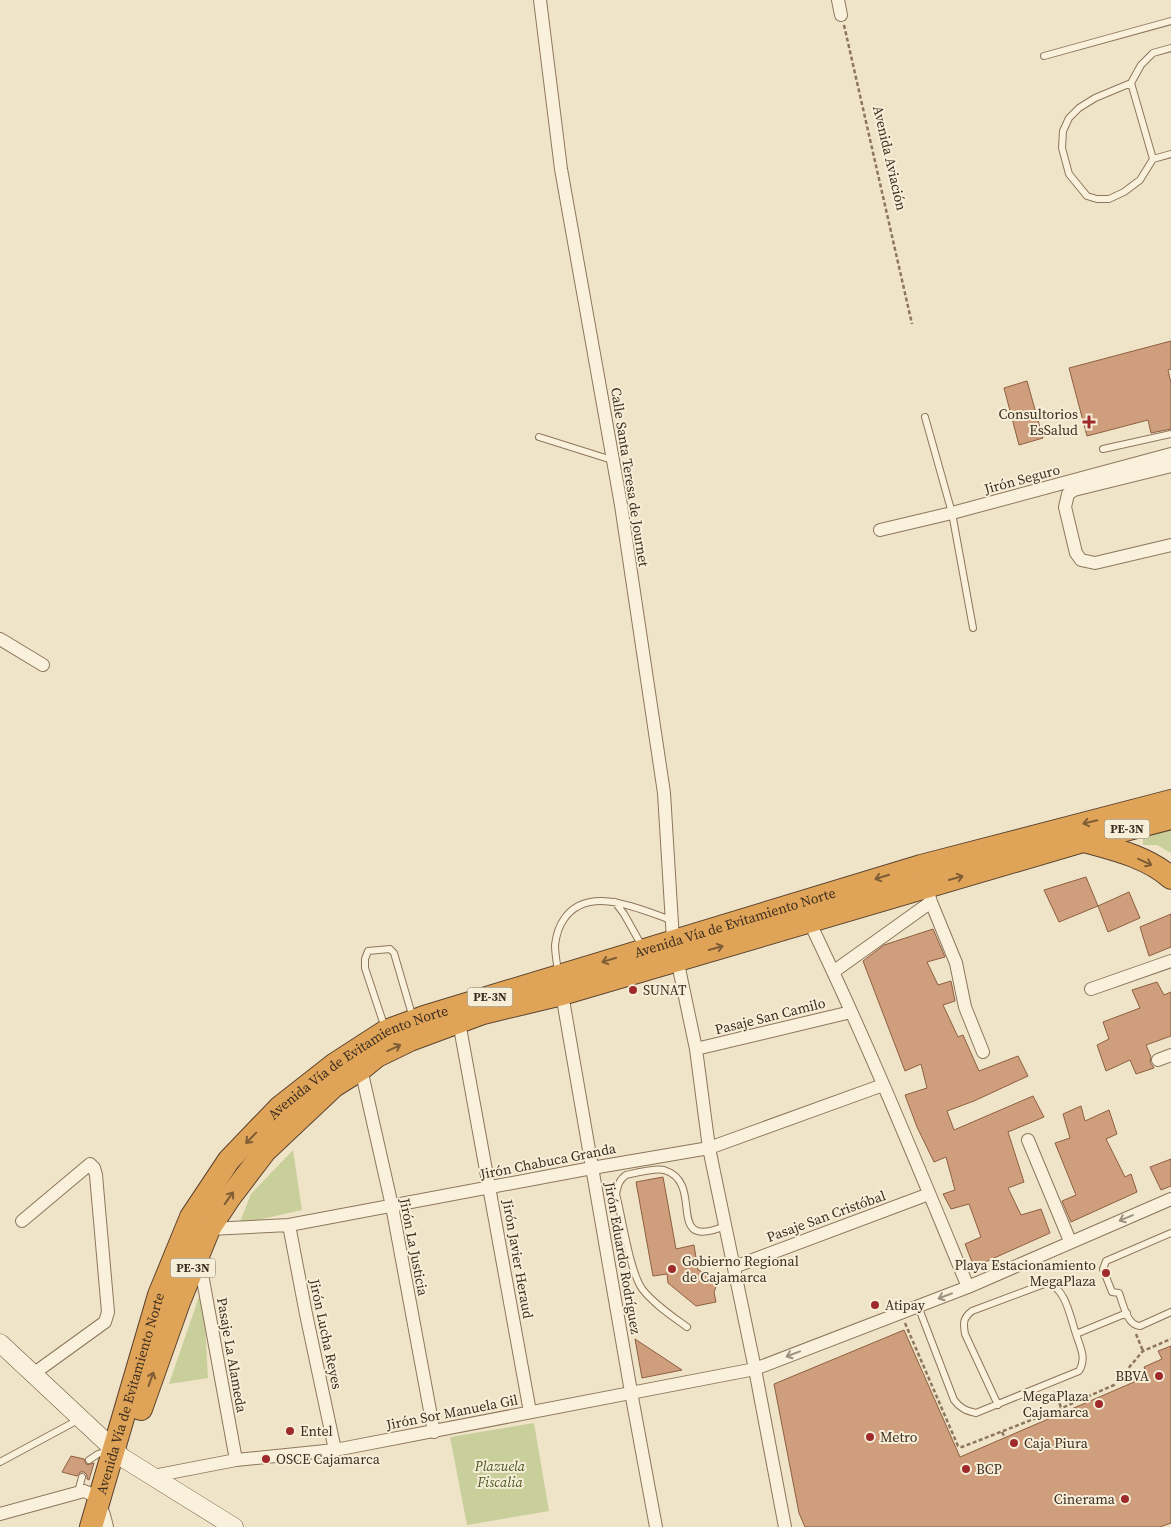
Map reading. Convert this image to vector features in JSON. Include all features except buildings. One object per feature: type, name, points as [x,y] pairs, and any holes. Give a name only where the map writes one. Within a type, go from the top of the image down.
[{"type":"highway","name":"Avenida Vía de Evitamiento Norte","points":[[101,1520],[159,1295],[191,1217],[229,1160],[279,1108],[335,1064],[386,1031],[414,1021],[560,985],[644,949],[674,940],[926,885],[1171,801]]},
{"type":"highway","name":"Avenida Vía de Evitamiento Norte","points":[[118,1454],[209,1229],[230,1196],[265,1151],[334,1086],[361,1069],[377,1056],[410,1040],[560,985],[674,940],[809,921],[1083,840],[1171,818]]},
{"type":"highway","points":[[1083,840],[1124,852],[1163,870],[1171,878]]},
{"type":"street","name":"Calle Santa Teresa de Journet","points":[[540,0],[561,169],[621,505],[664,793],[674,940],[696,1049],[709,1148],[755,1369],[785,1527]]},
{"type":"street","points":[[838,0],[841,15]]},
{"type":"street","name":"Jirón Seguro","points":[[880,530],[952,513],[1171,454]]},
{"type":"street","points":[[1171,466],[1074,490],[1068,494],[1065,507],[1076,553],[1081,560],[1096,563],[1171,544]]},
{"type":"street","points":[[0,640],[44,665]]},
{"type":"street","points":[[833,972],[926,885],[956,963],[965,1007],[983,1052]]},
{"type":"street","points":[[809,921],[883,1085],[968,1287]]},
{"type":"street","points":[[1090,989],[1171,961]]},
{"type":"street","name":"Jirón Eduardo Rodríguez","points":[[560,985],[656,1527]]},
{"type":"street","name":"Pasaje San Camilo","points":[[696,1049],[851,1012]]},
{"type":"street","name":"Jirón Javier Heraud","points":[[459,1022],[530,1412]]},
{"type":"street","points":[[1158,1060],[1171,1055]]},
{"type":"street","name":"Jirón La Justicia","points":[[361,1069],[392,1206],[434,1432]]},
{"type":"street","name":"Jirón Chabuca Granda","points":[[209,1229],[289,1225],[709,1148],[883,1085]]},
{"type":"street","points":[[1028,1140],[1070,1242]]},
{"type":"street","points":[[22,1221],[90,1164],[94,1168],[108,1312],[105,1322],[33,1374]]},
{"type":"street","name":"Pasaje San Cristóbal","points":[[734,1267],[929,1194]]},
{"type":"street","name":"Jirón Sor Manuela Gil","points":[[153,1476],[236,1460],[335,1450],[755,1369],[968,1287],[1171,1198]]},
{"type":"street","name":"Jirón Lucha Reyes","points":[[289,1225],[335,1450]]},
{"type":"street","name":"Pasaje La Alameda","points":[[198,1255],[236,1460]]},
{"type":"street","points":[[0,1342],[118,1454],[234,1527]]},
{"type":"street","points":[[0,1514],[78,1492],[89,1492],[101,1520]]},
{"type":"lane","points":[[1044,56],[1171,21]]},
{"type":"lane","points":[[1171,48],[1152,53],[1141,65],[1131,83],[1095,98],[1079,108],[1069,118],[1063,131],[1062,148],[1068,174],[1087,196],[1097,199],[1109,199],[1124,192],[1140,180],[1153,160],[1171,154]]},
{"type":"lane","points":[[1131,83],[1153,160]]},
{"type":"lane","points":[[925,417],[952,513],[973,628]]},
{"type":"lane","points":[[1103,449],[1171,434]]},
{"type":"lane","points":[[539,437],[612,460]]},
{"type":"lane","points":[[560,985],[555,945],[562,922],[569,912],[581,905],[596,901],[615,902],[632,906],[674,940]]},
{"type":"lane","points":[[615,902],[644,949]]},
{"type":"lane","points":[[386,1031],[366,968],[368,951],[390,949],[394,953],[414,1021]]},
{"type":"lane","points":[[688,1327],[651,1300],[641,1288],[635,1275],[616,1194],[618,1185],[621,1178],[626,1175],[662,1169],[679,1179],[683,1186],[688,1222],[693,1230],[700,1233],[725,1226]]},
{"type":"lane","points":[[1171,1233],[1103,1264],[1103,1269],[1112,1292],[1119,1293],[1132,1324],[1140,1326],[1171,1312]]},
{"type":"lane","points":[[918,1306],[954,1400],[966,1411],[976,1414],[998,1405],[1052,1382],[1079,1371],[1083,1365],[1083,1357],[1060,1290],[1047,1283],[972,1311],[966,1316],[963,1323],[965,1334],[998,1405]]},
{"type":"lane","points":[[1076,1334],[1127,1313]]},
{"type":"lane","points":[[0,1462],[81,1419]]},
{"type":"lane","points":[[89,1460],[98,1454],[118,1454]]},
{"type":"lane","points":[[78,1492],[82,1477]]},
{"type":"path","name":"Avenida Aviación","points":[[841,15],[912,324]]},
{"type":"path","points":[[1136,1326],[1136,1332],[1143,1351]]},
{"type":"path","points":[[1062,1408],[1114,1385],[1143,1351],[1171,1338]]},
{"type":"path","points":[[1052,1382],[1064,1413]]},
{"type":"path","points":[[1002,1432],[1004,1438]]},
{"type":"green space","points":[[1171,828],[1171,853],[1157,845],[1143,845],[1143,834]]},
{"type":"green space","points":[[293,1150],[302,1210],[239,1224],[251,1194]]},
{"type":"green space","points":[[203,1285],[208,1378],[169,1384]]},
{"type":"green space","name":"Plazuela Fiscalia","points":[[534,1423],[549,1511],[467,1525],[450,1437]]},
{"type":"place","name":"Consultorios EsSalud","points":[[1089,422]]},
{"type":"place","name":"SUNAT","points":[[633,990]]},
{"type":"place","name":"Gobierno Regional de Cajamarca","points":[[672,1269]]},
{"type":"place","name":"Playa Estacionamiento MegaPlaza","points":[[1106,1273]]},
{"type":"place","name":"Atipay","points":[[875,1305]]},
{"type":"place","name":"BBVA","points":[[1159,1376]]},
{"type":"place","name":"MegaPlaza Cajamarca","points":[[1099,1404]]},
{"type":"place","name":"Entel","points":[[290,1431]]},
{"type":"place","name":"Metro","points":[[870,1437]]},
{"type":"place","name":"Caja Piura","points":[[1014,1443]]},
{"type":"place","name":"OSCE Cajamarca","points":[[266,1459]]},
{"type":"place","name":"BCP","points":[[966,1469]]},
{"type":"place","name":"Cinerama","points":[[1125,1499]]}]
